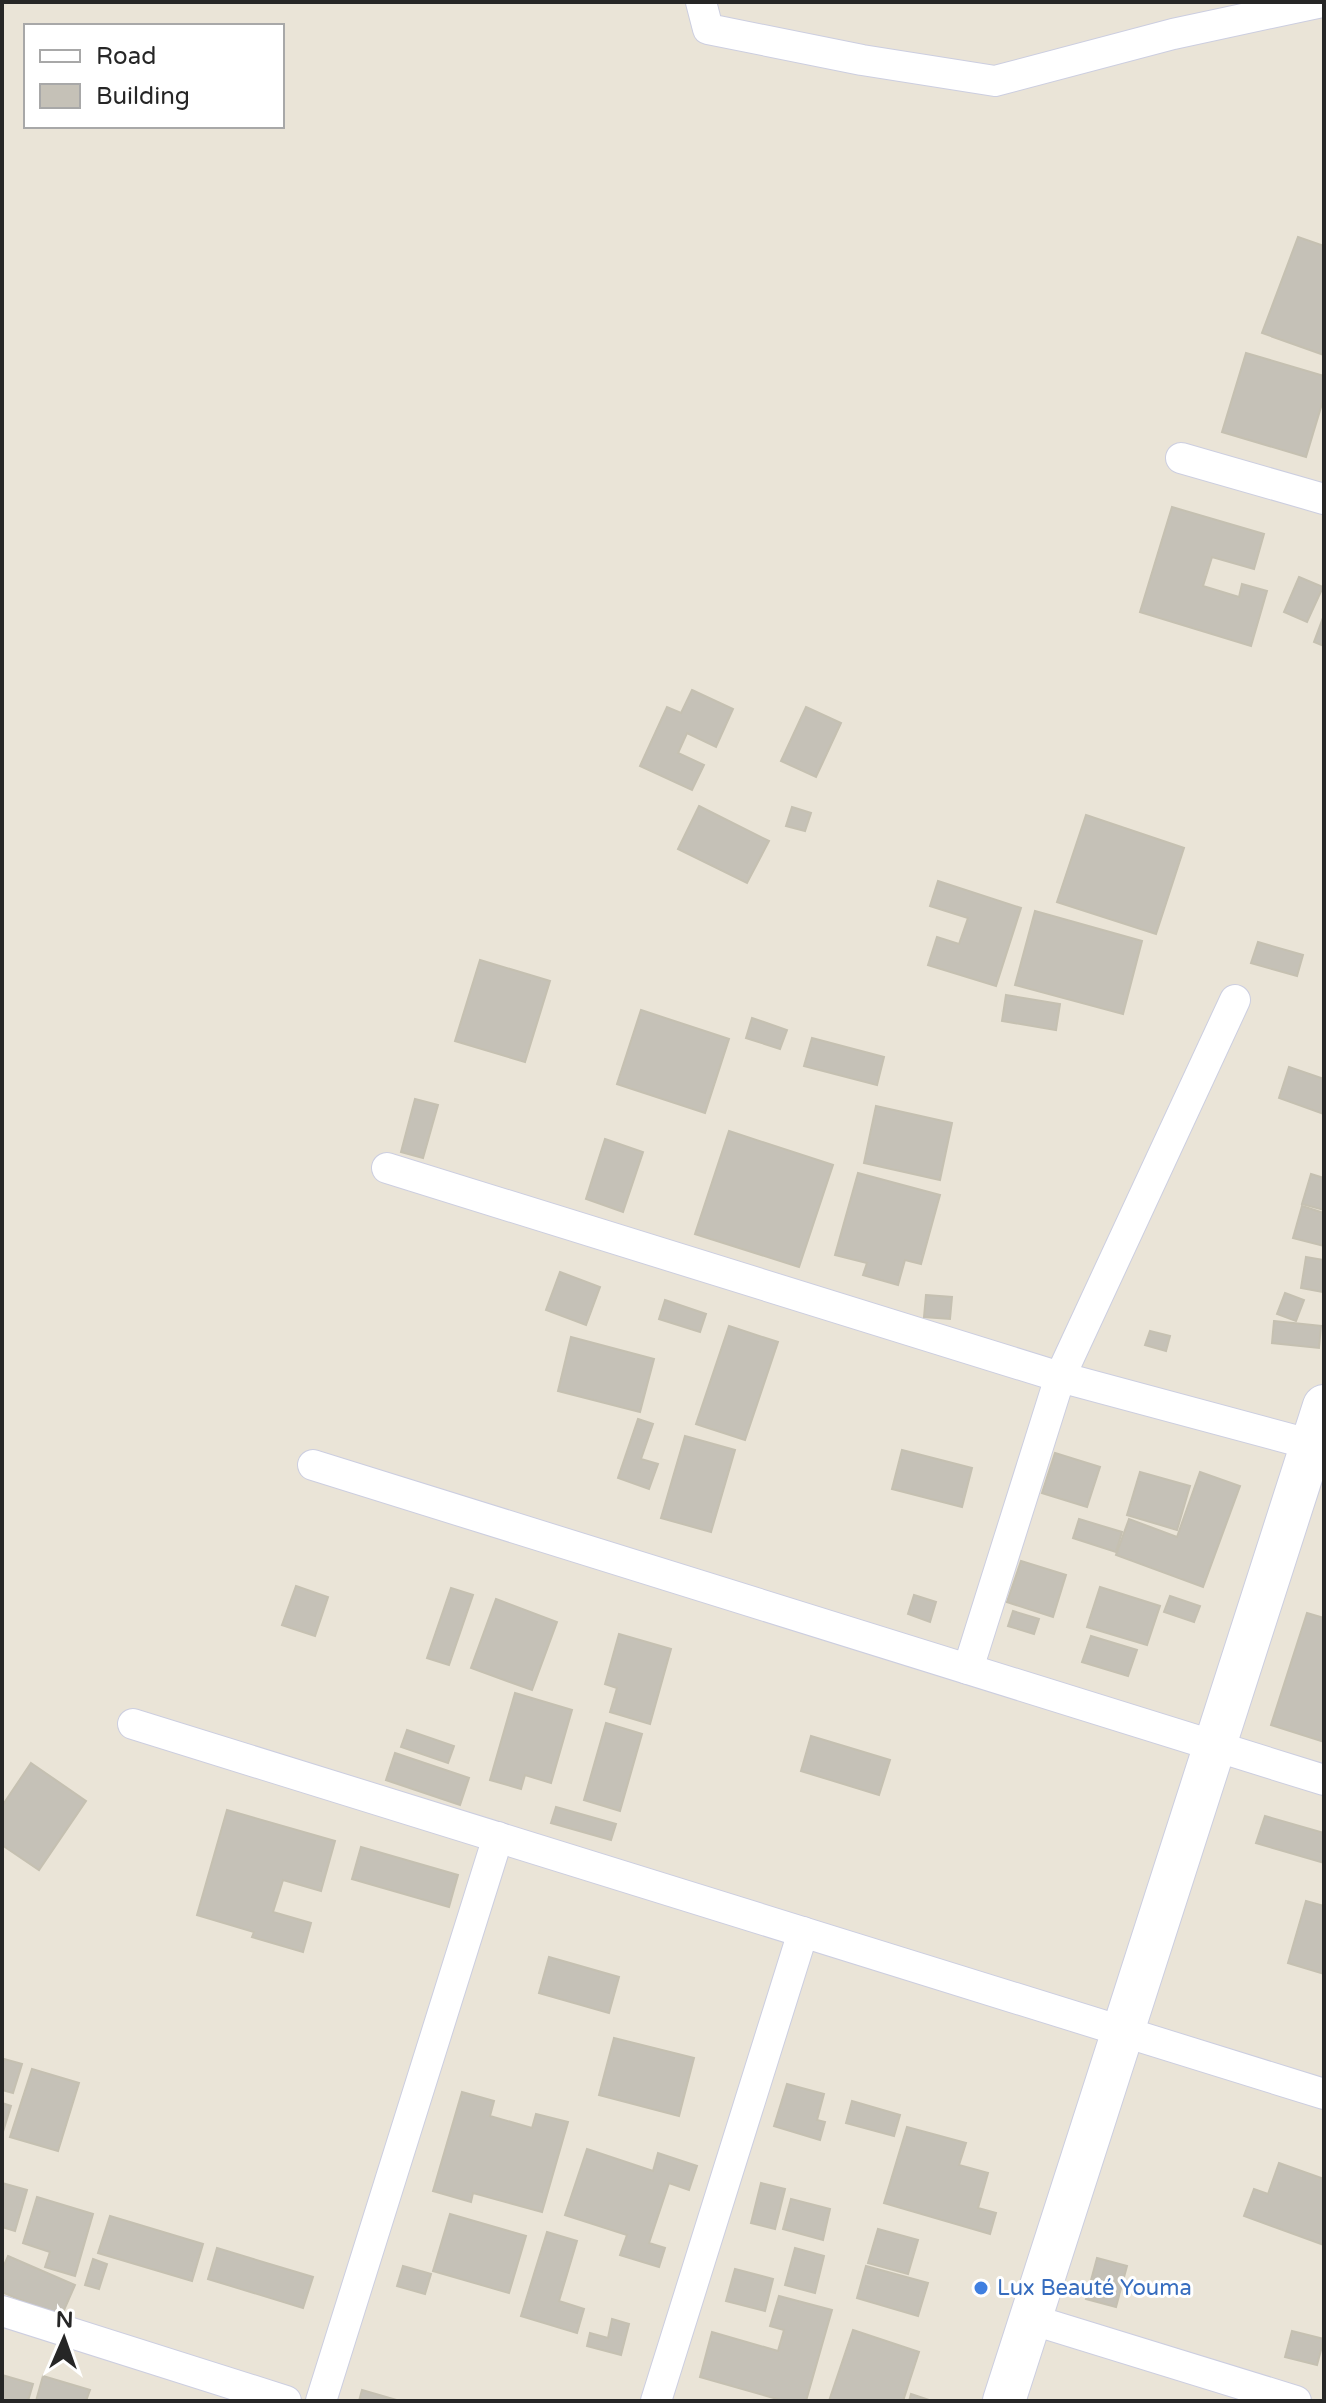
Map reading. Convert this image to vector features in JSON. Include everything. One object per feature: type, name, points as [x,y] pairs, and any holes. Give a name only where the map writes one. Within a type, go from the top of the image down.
[{"type":"street","points":[[701,2],[708,29],[995,81],[1173,34],[1322,2]]},
{"type":"street","points":[[1181,458],[1324,499]]},
{"type":"street","points":[[968,1669],[1060,1377],[1235,1000]]},
{"type":"street","points":[[387,1168],[1060,1377],[1320,1433],[1214,1746],[1004,2401]]},
{"type":"street","points":[[313,1465],[1324,1780]]},
{"type":"street","points":[[133,1724],[1324,2094]]},
{"type":"street","points":[[321,2401],[498,1837]]},
{"type":"street","points":[[656,2401],[803,1932]]},
{"type":"street","points":[[2,2311],[286,2401]]},
{"type":"street","points":[[1030,2319],[1296,2401]]},
{"type":"building","points":[[1298,237],[1324,246],[1324,355],[1262,333]]},
{"type":"building","points":[[1246,353],[1324,376],[1324,397],[1306,457],[1222,432]]},
{"type":"building","points":[[1172,507],[1264,534],[1254,569],[1212,557],[1203,586],[1239,597],[1242,584],[1267,591],[1251,646],[1140,612]]},
{"type":"building","points":[[1299,577],[1323,587],[1307,622],[1284,612]]},
{"type":"building","points":[[1324,615],[1324,646],[1314,642]]},
{"type":"building","points":[[692,690],[733,709],[716,747],[687,733],[678,753],[704,765],[692,790],[640,766],[667,707],[681,713]]},
{"type":"building","points":[[806,707],[841,723],[816,777],[781,761]]},
{"type":"building","points":[[699,806],[769,841],[747,883],[678,849]]},
{"type":"building","points":[[792,807],[811,813],[805,831],[786,826]]},
{"type":"building","points":[[1086,815],[1184,848],[1156,934],[1057,902]]},
{"type":"building","points":[[938,881],[1021,908],[996,986],[928,965],[937,937],[959,944],[968,918],[930,906]]},
{"type":"building","points":[[1035,911],[1142,941],[1123,1014],[1015,985]]},
{"type":"building","points":[[1258,942],[1303,955],[1297,976],[1251,963]]},
{"type":"building","points":[[480,960],[550,981],[525,1062],[455,1041]]},
{"type":"building","points":[[1006,995],[1060,1004],[1056,1030],[1002,1021]]},
{"type":"building","points":[[641,1010],[729,1039],[705,1113],[617,1084]]},
{"type":"building","points":[[752,1018],[787,1030],[780,1049],[746,1038]]},
{"type":"building","points":[[812,1038],[884,1057],[877,1085],[804,1066]]},
{"type":"building","points":[[1289,1067],[1324,1079],[1324,1114],[1279,1098]]},
{"type":"building","points":[[415,1099],[438,1105],[423,1158],[401,1152]]},
{"type":"building","points":[[876,1106],[952,1123],[940,1180],[864,1163]]},
{"type":"building","points":[[729,1131],[833,1165],[799,1267],[695,1234]]},
{"type":"building","points":[[605,1139],[643,1152],[623,1212],[586,1199]]},
{"type":"building","points":[[858,1173],[940,1195],[921,1264],[905,1260],[898,1285],[863,1275],[867,1263],[835,1255]]},
{"type":"building","points":[[1311,1174],[1324,1178],[1324,1210],[1302,1204]]},
{"type":"building","points":[[1302,1206],[1324,1213],[1324,1246],[1293,1238]]},
{"type":"building","points":[[1306,1257],[1324,1260],[1323,1292],[1301,1288]]},
{"type":"building","points":[[560,1272],[600,1287],[586,1325],[546,1310]]},
{"type":"building","points":[[1285,1293],[1304,1300],[1296,1321],[1277,1314]]},
{"type":"building","points":[[926,1295],[952,1297],[950,1319],[924,1317]]},
{"type":"building","points":[[665,1300],[706,1314],[700,1332],[659,1319]]},
{"type":"building","points":[[1274,1321],[1321,1326],[1319,1348],[1272,1343]]},
{"type":"building","points":[[729,1326],[778,1342],[745,1440],[696,1424]]},
{"type":"building","points":[[1150,1331],[1170,1336],[1166,1351],[1145,1345]]},
{"type":"building","points":[[571,1337],[654,1359],[640,1412],[558,1391]]},
{"type":"building","points":[[638,1419],[653,1424],[641,1459],[658,1464],[649,1489],[618,1478]]},
{"type":"building","points":[[685,1436],[735,1450],[711,1532],[661,1518]]},
{"type":"building","points":[[902,1450],[972,1468],[962,1507],[892,1489]]},
{"type":"building","points":[[1055,1453],[1100,1467],[1087,1507],[1042,1493]]},
{"type":"building","points":[[1140,1472],[1190,1486],[1177,1530],[1127,1515]]},
{"type":"building","points":[[1200,1472],[1240,1486],[1203,1587],[1116,1555],[1129,1519],[1177,1537]]},
{"type":"building","points":[[1079,1519],[1122,1532],[1116,1552],[1073,1538]]},
{"type":"building","points":[[1021,1561],[1066,1575],[1053,1617],[1007,1602]]},
{"type":"building","points":[[296,1586],[328,1597],[315,1636],[282,1625]]},
{"type":"building","points":[[1100,1587],[1160,1606],[1147,1645],[1087,1627]]},
{"type":"building","points":[[451,1588],[473,1595],[449,1665],[427,1658]]},
{"type":"building","points":[[914,1595],[936,1602],[930,1622],[908,1614]]},
{"type":"building","points":[[1170,1596],[1200,1606],[1194,1622],[1164,1612]]},
{"type":"building","points":[[496,1599],[557,1622],[532,1690],[471,1668]]},
{"type":"building","points":[[1013,1611],[1039,1619],[1034,1634],[1008,1626]]},
{"type":"building","points":[[1307,1613],[1324,1618],[1324,1742],[1271,1725]]},
{"type":"building","points":[[619,1634],[671,1649],[650,1724],[610,1712],[617,1688],[605,1684]]},
{"type":"building","points":[[1091,1636],[1137,1650],[1128,1676],[1082,1662]]},
{"type":"building","points":[[515,1693],[572,1710],[551,1783],[525,1775],[521,1789],[490,1780]]},
{"type":"building","points":[[606,1723],[642,1734],[620,1811],[584,1800]]},
{"type":"building","points":[[407,1730],[454,1746],[448,1763],[401,1747]]},
{"type":"building","points":[[811,1736],[890,1760],[879,1795],[801,1771]]},
{"type":"building","points":[[395,1753],[469,1778],[460,1805],[386,1780]]},
{"type":"building","points":[[31,1763],[86,1801],[39,1870],[2,1845],[2,1806]]},
{"type":"building","points":[[556,1807],[616,1824],[611,1840],[551,1823]]},
{"type":"building","points":[[227,1810],[335,1841],[321,1891],[283,1880],[273,1912],[311,1923],[303,1952],[252,1937],[254,1932],[197,1915]]},
{"type":"building","points":[[1265,1816],[1324,1833],[1324,1863],[1256,1843]]},
{"type":"building","points":[[361,1847],[458,1875],[449,1907],[352,1879]]},
{"type":"building","points":[[1306,1901],[1324,1906],[1324,1974],[1288,1963]]},
{"type":"building","points":[[549,1957],[619,1977],[609,2013],[539,1993]]},
{"type":"building","points":[[614,2038],[694,2058],[679,2116],[599,2095]]},
{"type":"building","points":[[4,2059],[22,2064],[13,2093],[2,2090]]},
{"type":"building","points":[[32,2069],[79,2083],[58,2151],[10,2137]]},
{"type":"building","points":[[787,2084],[824,2094],[817,2120],[825,2122],[820,2140],[774,2126]]},
{"type":"building","points":[[462,2092],[494,2101],[490,2116],[532,2128],[536,2114],[568,2122],[542,2212],[473,2193],[471,2202],[433,2191]]},
{"type":"building","points":[[852,2101],[900,2115],[894,2136],[846,2123]]},
{"type":"building","points":[[2,2103],[11,2106],[2,2135]]},
{"type":"building","points":[[907,2127],[966,2143],[959,2165],[988,2173],[978,2208],[996,2213],[990,2234],[884,2203]]},
{"type":"building","points":[[587,2149],[653,2171],[658,2153],[697,2166],[689,2190],[669,2183],[649,2243],[665,2248],[659,2267],[620,2255],[627,2235],[565,2215]]},
{"type":"building","points":[[1279,2163],[1324,2179],[1324,2245],[1244,2216],[1254,2189],[1268,2194]]},
{"type":"building","points":[[2,2183],[27,2190],[15,2231],[2,2227]]},
{"type":"building","points":[[761,2183],[785,2189],[775,2229],[751,2223]]},
{"type":"building","points":[[37,2197],[93,2214],[75,2276],[45,2267],[50,2252],[23,2243]]},
{"type":"building","points":[[791,2199],[830,2209],[823,2240],[783,2229]]},
{"type":"building","points":[[450,2214],[526,2236],[509,2293],[433,2271]]},
{"type":"building","points":[[110,2216],[203,2244],[192,2281],[98,2253]]},
{"type":"building","points":[[878,2229],[918,2240],[908,2274],[868,2263]]},
{"type":"building","points":[[547,2232],[577,2241],[559,2301],[584,2309],[577,2333],[521,2316]]},
{"type":"building","points":[[217,2248],[313,2277],[303,2308],[208,2279]]},
{"type":"building","points":[[795,2248],[824,2256],[815,2293],[785,2285]]},
{"type":"building","points":[[8,2256],[75,2285],[61,2317],[2,2292],[2,2270]]},
{"type":"building","points":[[1097,2258],[1127,2266],[1116,2307],[1086,2299]]},
{"type":"building","points":[[93,2259],[107,2264],[99,2289],[85,2285]]},
{"type":"building","points":[[403,2266],[431,2274],[425,2294],[397,2286]]},
{"type":"building","points":[[866,2266],[928,2283],[918,2316],[857,2298]]},
{"type":"building","points":[[735,2269],[773,2279],[765,2311],[726,2301]]},
{"type":"building","points":[[779,2296],[832,2310],[806,2401],[784,2401],[700,2377],[712,2332],[778,2351],[784,2330],[770,2326]]},
{"type":"building","points":[[612,2319],[629,2324],[621,2355],[587,2346],[590,2333],[608,2338]]},
{"type":"building","points":[[853,2330],[919,2352],[903,2401],[829,2401]]},
{"type":"building","points":[[1292,2331],[1324,2339],[1317,2365],[1285,2357]]},
{"type":"building","points":[[2,2375],[33,2384],[28,2401],[2,2401]]},
{"type":"building","points":[[43,2376],[90,2390],[86,2401],[36,2401]]},
{"type":"building","points":[[362,2390],[400,2401],[359,2401]]},
{"type":"building","points":[[911,2394],[932,2401],[909,2401]]},
{"type":"place","name":"Lux Beauté Youma","points":[[981,2288]]}]
